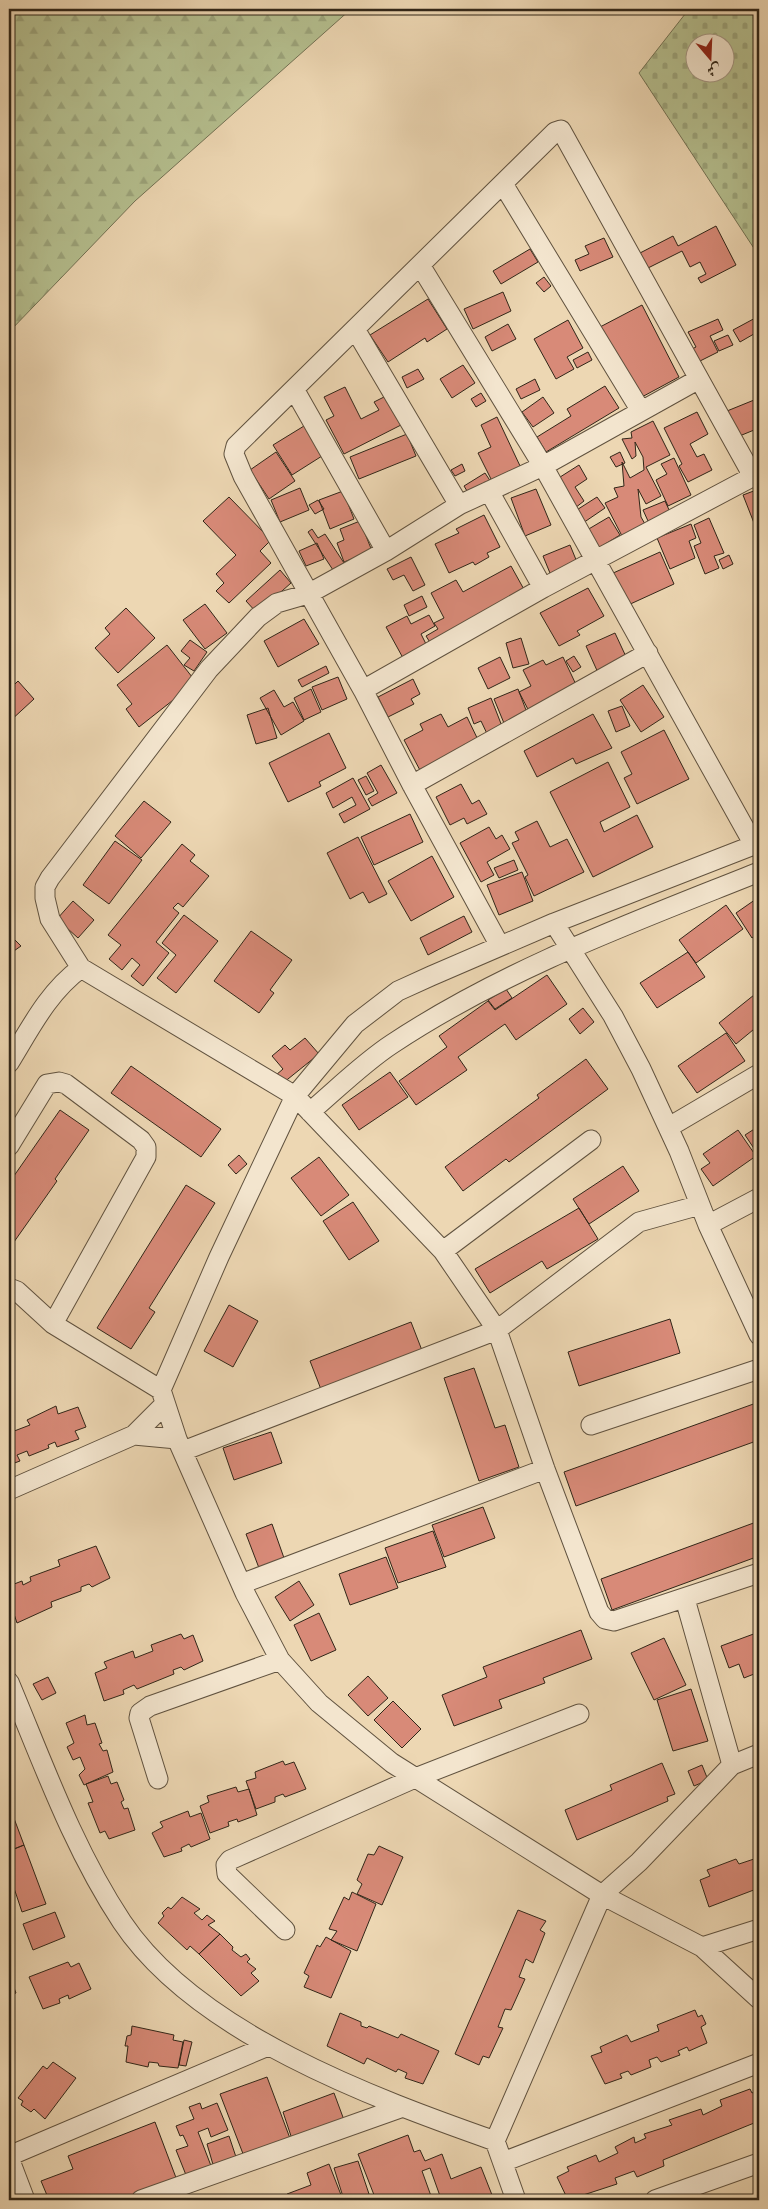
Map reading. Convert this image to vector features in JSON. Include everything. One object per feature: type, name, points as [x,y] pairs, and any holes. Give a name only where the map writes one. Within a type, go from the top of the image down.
[{"type":"street","points":[[363,690],[543,588],[750,478],[749,470],[561,130],[555,132],[236,446],[234,454],[243,476],[363,690],[412,785],[500,946]]},
{"type":"street","points":[[502,184],[641,411]]},
{"type":"street","points":[[9,1490],[134,1435],[163,1397],[219,1257],[295,1096],[355,1024],[398,991],[554,923],[757,844],[542,466],[420,265]]},
{"type":"street","points":[[355,329],[459,505]]},
{"type":"street","points":[[699,379],[542,466],[459,505],[386,551],[308,594],[277,603],[264,612],[209,668],[50,878],[44,898],[50,919],[82,968],[295,1096],[443,1251],[497,1330],[544,1469],[599,1612],[605,1619],[614,1621],[759,1573]]},
{"type":"street","points":[[294,389],[386,551]]},
{"type":"street","points":[[489,491],[543,588]]},
{"type":"street","points":[[412,785],[648,654]]},
{"type":"street","points":[[310,1112],[390,1045],[459,1002],[571,948],[759,872]]},
{"type":"street","points":[[554,923],[613,1016],[669,1127],[708,1225],[759,1335]]},
{"type":"street","points":[[9,1063],[44,1006],[66,981],[82,968]]},
{"type":"street","points":[[669,1127],[759,1074]]},
{"type":"street","points":[[9,1146],[47,1084],[59,1082],[66,1084],[88,1100],[141,1140],[146,1147],[146,1157],[53,1324]]},
{"type":"street","points":[[443,1251],[591,1140]]},
{"type":"street","points":[[708,1225],[759,1198]]},
{"type":"street","points":[[134,1435],[180,1445],[497,1330],[639,1222],[700,1205]]},
{"type":"street","points":[[9,1288],[18,1291],[53,1324],[163,1397],[180,1445],[241,1584],[280,1660],[319,1703],[392,1763],[415,1778],[602,1895],[702,1947],[759,1999]]},
{"type":"street","points":[[591,1425],[759,1369]]},
{"type":"street","points":[[241,1584],[544,1469]]},
{"type":"street","points":[[685,1599],[732,1765]]},
{"type":"street","points":[[158,1780],[138,1718],[140,1713],[150,1706],[280,1660]]},
{"type":"street","points":[[9,1682],[14,1708],[75,1838],[122,1923],[153,1960],[194,1997],[268,2046],[400,2108],[495,2141]]},
{"type":"street","points":[[285,1930],[227,1874],[226,1865],[230,1860],[415,1778],[579,1714]]},
{"type":"street","points":[[516,2200],[495,2141],[602,1895],[639,1862],[732,1765],[759,1754]]},
{"type":"street","points":[[702,1947],[759,1929]]},
{"type":"street","points":[[25,2200],[9,2157],[268,2046]]},
{"type":"street","points":[[503,2162],[759,2063]]},
{"type":"street","points":[[140,2200],[400,2108]]},
{"type":"street","points":[[656,2200],[759,2163]]},
{"type":"green space","points":[[9,9],[351,9],[135,201],[9,332]]},
{"type":"green space","points":[[689,9],[759,9],[759,256],[639,73]]},
{"type":"building","points":[[716,226],[736,265],[701,283],[698,278],[706,274],[700,262],[690,267],[682,251],[648,268],[640,253],[673,236],[678,246]]},
{"type":"building","points":[[604,238],[613,257],[580,271],[575,260],[589,254],[585,246]]},
{"type":"building","points":[[530,249],[538,262],[501,284],[493,271]]},
{"type":"building","points":[[544,277],[551,286],[544,292],[536,283]]},
{"type":"building","points":[[503,292],[511,311],[473,329],[464,309]]},
{"type":"building","points":[[428,299],[447,329],[427,342],[425,338],[388,362],[370,335]]},
{"type":"building","points":[[642,305],[679,377],[640,398],[600,327]]},
{"type":"building","points":[[759,316],[759,331],[740,342],[733,330]]},
{"type":"building","points":[[718,319],[723,330],[710,336],[718,352],[692,365],[686,352],[696,347],[688,332]]},
{"type":"building","points":[[568,320],[583,348],[567,357],[574,369],[556,379],[534,339]]},
{"type":"building","points":[[508,324],[516,339],[492,351],[485,337]]},
{"type":"building","points":[[728,335],[733,345],[719,351],[714,341]]},
{"type":"building","points":[[588,352],[592,360],[577,368],[573,360]]},
{"type":"building","points":[[463,365],[475,383],[452,398],[440,379]]},
{"type":"building","points":[[418,369],[424,379],[407,388],[402,377]]},
{"type":"building","points":[[535,379],[540,390],[521,399],[516,389]]},
{"type":"building","points":[[605,386],[619,408],[546,452],[537,437],[571,416],[567,409]]},
{"type":"building","points":[[345,387],[361,419],[379,410],[374,402],[384,397],[401,425],[344,454],[326,420],[334,416],[324,397]]},
{"type":"building","points":[[481,393],[486,401],[476,407],[471,399]]},
{"type":"building","points":[[543,397],[554,413],[533,427],[522,412]]},
{"type":"building","points":[[759,398],[759,428],[737,437],[727,411]]},
{"type":"building","points":[[697,412],[708,434],[690,444],[697,457],[704,454],[712,470],[688,482],[679,466],[682,464],[664,428]]},
{"type":"building","points":[[497,417],[521,468],[492,481],[478,453],[491,447],[481,425]]},
{"type":"building","points":[[653,421],[670,455],[646,467],[661,496],[646,504],[638,489],[641,517],[645,524],[622,536],[605,503],[618,497],[614,488],[624,486],[622,462],[630,478],[644,470],[643,457],[635,442],[636,456],[632,459],[622,439],[632,438],[631,432]]},
{"type":"building","points":[[304,426],[322,456],[292,475],[273,445]]},
{"type":"building","points":[[407,434],[416,456],[359,479],[350,457]]},
{"type":"building","points":[[276,452],[295,481],[269,499],[250,470]]},
{"type":"building","points":[[620,452],[625,463],[616,467],[610,457]]},
{"type":"building","points":[[674,458],[691,495],[668,506],[656,480],[667,474],[661,464]]},
{"type":"building","points":[[462,464],[465,471],[455,476],[451,470]]},
{"type":"building","points":[[579,465],[587,479],[575,487],[584,501],[575,508],[557,479]]},
{"type":"building","points":[[485,473],[491,482],[470,496],[464,486]]},
{"type":"building","points":[[300,488],[309,510],[280,522],[271,500]]},
{"type":"building","points":[[536,489],[551,525],[525,536],[511,498]]},
{"type":"building","points":[[759,489],[759,521],[754,523],[743,495]]},
{"type":"building","points":[[343,491],[354,519],[330,529],[319,500]]},
{"type":"building","points":[[229,497],[271,540],[260,551],[271,563],[229,603],[216,591],[224,583],[216,574],[236,555],[203,521]]},
{"type":"building","points":[[597,497],[605,508],[580,525],[572,513]]},
{"type":"building","points":[[318,500],[324,509],[315,514],[309,505]]},
{"type":"building","points":[[665,501],[670,512],[648,521],[643,510]]},
{"type":"building","points":[[484,515],[500,547],[487,553],[489,557],[475,565],[473,562],[449,573],[435,544],[459,533],[456,529]]},
{"type":"building","points":[[609,517],[620,535],[597,549],[587,530]]},
{"type":"building","points":[[709,518],[724,553],[714,556],[719,568],[705,574],[694,546],[701,543],[694,525]]},
{"type":"building","points":[[360,521],[372,551],[344,562],[337,543],[344,540],[340,529]]},
{"type":"building","points":[[691,524],[696,538],[689,541],[695,558],[670,569],[657,538]]},
{"type":"building","points":[[312,529],[318,538],[325,534],[344,563],[333,570],[308,532]]},
{"type":"building","points":[[317,543],[324,559],[306,566],[299,551]]},
{"type":"building","points":[[570,545],[579,567],[552,578],[543,556]]},
{"type":"building","points":[[660,552],[674,584],[626,606],[611,574]]},
{"type":"building","points":[[729,555],[733,564],[723,569],[719,560]]},
{"type":"building","points":[[411,557],[425,585],[413,591],[404,575],[393,580],[387,569]]},
{"type":"building","points":[[511,566],[526,593],[431,644],[426,636],[438,629],[434,623],[444,618],[431,593],[456,580],[463,592]]},
{"type":"building","points":[[280,570],[291,583],[257,613],[246,601]]},
{"type":"building","points":[[588,588],[604,616],[577,631],[580,635],[559,646],[540,613]]},
{"type":"building","points":[[422,596],[427,607],[409,616],[404,605]]},
{"type":"building","points":[[205,604],[227,633],[205,649],[183,620]]},
{"type":"building","points":[[126,608],[155,638],[118,673],[95,648],[110,634],[105,628]]},
{"type":"building","points":[[429,615],[435,626],[421,634],[427,646],[403,658],[386,627],[407,616],[411,624]]},
{"type":"building","points":[[304,619],[319,644],[278,667],[264,641]]},
{"type":"building","points":[[615,633],[628,661],[599,675],[586,646]]},
{"type":"building","points":[[521,638],[529,664],[513,668],[506,643]]},
{"type":"building","points":[[190,640],[207,652],[194,671],[184,665],[190,658],[181,651]]},
{"type":"building","points":[[167,645],[196,682],[139,727],[126,709],[132,704],[117,685]]},
{"type":"building","points":[[574,656],[581,667],[573,672],[566,661]]},
{"type":"building","points":[[500,657],[510,678],[488,689],[478,668]]},
{"type":"building","points":[[563,657],[579,691],[531,715],[519,692],[531,686],[523,670],[543,660],[546,665]]},
{"type":"building","points":[[326,666],[329,673],[302,687],[298,680]]},
{"type":"building","points":[[338,677],[347,699],[322,710],[312,687]]},
{"type":"building","points":[[413,679],[420,694],[411,699],[414,704],[388,717],[378,697]]},
{"type":"building","points":[[18,681],[34,699],[9,722],[9,690]]},
{"type":"building","points":[[643,685],[664,717],[641,732],[620,700]]},
{"type":"building","points":[[311,689],[321,712],[304,720],[294,698]]},
{"type":"building","points":[[518,689],[529,718],[506,728],[494,699]]},
{"type":"building","points":[[274,690],[284,707],[293,702],[304,721],[281,735],[260,698]]},
{"type":"building","points":[[491,698],[505,734],[490,740],[481,721],[474,724],[468,708]]},
{"type":"building","points":[[622,706],[630,726],[616,732],[608,711]]},
{"type":"building","points":[[268,708],[277,738],[256,744],[247,715]]},
{"type":"building","points":[[441,714],[448,727],[467,717],[480,744],[422,774],[404,740],[423,730],[420,724]]},
{"type":"building","points":[[593,714],[612,748],[576,764],[573,758],[537,777],[524,751]]},
{"type":"building","points":[[664,730],[689,779],[637,804],[624,778],[632,774],[621,752]]},
{"type":"building","points":[[329,733],[346,768],[319,782],[321,786],[288,802],[269,763]]},
{"type":"building","points":[[608,762],[630,807],[600,822],[604,832],[637,815],[653,847],[593,877],[550,792]]},
{"type":"building","points":[[381,765],[397,793],[372,806],[368,799],[378,793],[367,773]]},
{"type":"building","points":[[366,776],[374,791],[366,795],[358,780]]},
{"type":"building","points":[[353,778],[370,809],[344,823],[339,814],[356,805],[352,797],[333,808],[326,793]]},
{"type":"building","points":[[461,784],[472,804],[479,800],[487,814],[467,824],[464,818],[450,825],[436,797]]},
{"type":"building","points":[[144,801],[171,822],[141,858],[115,836]]},
{"type":"building","points":[[410,814],[423,842],[374,865],[361,837]]},
{"type":"building","points":[[537,821],[550,847],[567,839],[584,872],[534,896],[525,877],[528,875],[512,843],[519,840],[515,832]]},
{"type":"building","points":[[489,827],[496,839],[502,835],[510,849],[487,862],[494,875],[481,882],[460,843]]},
{"type":"building","points":[[358,837],[387,894],[369,903],[363,892],[350,899],[327,853]]},
{"type":"building","points":[[115,841],[142,860],[109,904],[83,885]]},
{"type":"building","points":[[182,844],[195,855],[190,861],[209,876],[183,907],[178,903],[173,908],[179,913],[156,942],[169,953],[143,986],[131,976],[140,965],[132,958],[122,970],[109,959],[121,945],[108,935]]},
{"type":"building","points":[[432,856],[454,897],[411,921],[388,881]]},
{"type":"building","points":[[514,860],[518,870],[499,878],[494,868]]},
{"type":"building","points":[[522,872],[533,901],[499,915],[487,885]]},
{"type":"building","points":[[759,897],[759,933],[752,938],[736,913]]},
{"type":"building","points":[[73,901],[94,920],[78,938],[57,919]]},
{"type":"building","points":[[726,905],[743,929],[696,963],[679,940]]},
{"type":"building","points":[[184,915],[218,941],[176,993],[157,978],[176,955],[162,943]]},
{"type":"building","points":[[464,916],[472,932],[428,955],[420,938]]},
{"type":"building","points":[[9,930],[14,938],[9,942]]},
{"type":"building","points":[[251,931],[292,960],[270,990],[274,993],[259,1013],[214,981]]},
{"type":"building","points":[[14,939],[21,946],[11,953],[9,943]]},
{"type":"building","points":[[688,952],[705,977],[657,1008],[640,983]]},
{"type":"building","points":[[547,975],[567,1004],[516,1040],[505,1024],[458,1057],[467,1070],[416,1105],[399,1081],[447,1047],[439,1036],[488,1001],[495,1010]]},
{"type":"building","points":[[506,989],[512,998],[495,1009],[488,1000]]},
{"type":"building","points":[[759,991],[759,1025],[736,1044],[719,1023]]},
{"type":"building","points":[[583,1008],[594,1022],[580,1034],[569,1019]]},
{"type":"building","points":[[726,1033],[745,1061],[697,1093],[678,1066]]},
{"type":"building","points":[[305,1038],[319,1054],[283,1083],[276,1075],[283,1069],[272,1056],[285,1045],[290,1050]]},
{"type":"building","points":[[586,1059],[608,1089],[509,1162],[506,1159],[463,1191],[445,1167],[539,1098],[537,1095]]},
{"type":"building","points":[[131,1066],[221,1129],[201,1157],[111,1093]]},
{"type":"building","points":[[390,1072],[408,1097],[359,1130],[342,1105]]},
{"type":"building","points":[[60,1110],[89,1130],[55,1179],[57,1181],[9,1249],[9,1183]]},
{"type":"building","points":[[759,1126],[759,1156],[745,1135]]},
{"type":"building","points":[[738,1130],[756,1156],[713,1186],[701,1169],[710,1163],[703,1154]]},
{"type":"building","points":[[239,1155],[247,1164],[236,1174],[228,1165]]},
{"type":"building","points":[[319,1157],[349,1195],[321,1216],[291,1178]]},
{"type":"building","points":[[623,1166],[639,1191],[589,1224],[573,1199]]},
{"type":"building","points":[[186,1185],[215,1203],[149,1308],[155,1312],[131,1349],[97,1328]]},
{"type":"building","points":[[353,1202],[379,1241],[349,1260],[323,1221]]},
{"type":"building","points":[[579,1208],[598,1239],[547,1269],[542,1261],[490,1293],[475,1269]]},
{"type":"building","points":[[229,1305],[258,1321],[233,1367],[204,1351]]},
{"type":"building","points":[[670,1319],[680,1353],[579,1386],[568,1352]]},
{"type":"building","points":[[411,1322],[423,1353],[322,1392],[310,1361]]},
{"type":"building","points":[[474,1368],[495,1428],[505,1425],[519,1467],[479,1481],[444,1378]]},
{"type":"building","points":[[759,1402],[759,1440],[576,1506],[564,1472]]},
{"type":"building","points":[[56,1406],[58,1414],[78,1407],[86,1427],[75,1431],[79,1439],[57,1447],[55,1442],[48,1445],[49,1448],[29,1456],[27,1451],[17,1455],[20,1461],[9,1465],[9,1433],[30,1425],[27,1420]]},
{"type":"building","points":[[271,1432],[282,1463],[234,1480],[223,1448]]},
{"type":"building","points":[[483,1507],[495,1538],[444,1557],[432,1525]]},
{"type":"building","points":[[759,1521],[759,1556],[612,1610],[601,1579]]},
{"type":"building","points":[[272,1524],[284,1558],[259,1568],[246,1534]]},
{"type":"building","points":[[433,1531],[446,1567],[398,1583],[385,1548]]},
{"type":"building","points":[[96,1546],[110,1578],[92,1587],[89,1584],[81,1587],[81,1591],[51,1602],[52,1607],[17,1623],[14,1614],[10,1616],[9,1586],[22,1581],[23,1585],[31,1581],[30,1577],[60,1566],[58,1560]]},
{"type":"building","points":[[386,1557],[398,1588],[350,1605],[339,1574]]},
{"type":"building","points":[[299,1581],[314,1605],[290,1621],[275,1597]]},
{"type":"building","points":[[319,1613],[336,1650],[311,1661],[294,1625]]},
{"type":"building","points":[[581,1630],[592,1659],[543,1678],[545,1683],[499,1700],[502,1708],[454,1726],[442,1695],[487,1677],[483,1667]]},
{"type":"building","points":[[759,1632],[759,1672],[744,1678],[739,1664],[729,1668],[721,1646]]},
{"type":"building","points":[[181,1634],[184,1639],[193,1635],[203,1661],[184,1670],[181,1667],[173,1670],[174,1674],[137,1689],[134,1685],[123,1690],[124,1694],[104,1701],[95,1673],[107,1668],[104,1662],[133,1651],[135,1658],[153,1651],[151,1645]]},
{"type":"building","points":[[664,1638],[686,1685],[654,1700],[631,1653]]},
{"type":"building","points":[[368,1676],[388,1698],[368,1716],[348,1695]]},
{"type":"building","points":[[48,1677],[56,1693],[42,1700],[33,1684]]},
{"type":"building","points":[[691,1689],[708,1741],[673,1751],[657,1700]]},
{"type":"building","points":[[393,1701],[421,1729],[402,1748],[374,1720]]},
{"type":"building","points":[[85,1715],[87,1725],[95,1723],[102,1743],[99,1744],[103,1751],[107,1750],[113,1772],[84,1785],[79,1775],[85,1769],[80,1757],[73,1760],[67,1747],[74,1743],[66,1723]]},
{"type":"building","points":[[283,1761],[285,1765],[294,1762],[306,1789],[285,1797],[283,1794],[275,1797],[275,1802],[256,1809],[246,1781],[256,1778],[255,1772]]},
{"type":"building","points":[[662,1763],[675,1794],[667,1797],[668,1801],[577,1840],[565,1810],[612,1790],[610,1785]]},
{"type":"building","points":[[702,1765],[708,1780],[694,1786],[688,1771]]},
{"type":"building","points":[[108,1776],[111,1784],[117,1782],[124,1800],[121,1802],[124,1809],[128,1808],[135,1830],[109,1839],[105,1831],[100,1833],[88,1803],[93,1802],[86,1784]]},
{"type":"building","points":[[236,1787],[238,1792],[249,1789],[257,1815],[238,1822],[237,1819],[228,1822],[229,1826],[210,1833],[200,1806],[209,1802],[207,1796]]},
{"type":"building","points":[[9,1805],[24,1845],[9,1851]]},
{"type":"building","points":[[188,1811],[190,1817],[201,1813],[210,1839],[191,1847],[189,1844],[181,1848],[182,1851],[164,1857],[152,1833],[163,1827],[160,1822]]},
{"type":"building","points":[[24,1845],[46,1904],[22,1912],[9,1873],[9,1851]]},
{"type":"building","points":[[379,1846],[403,1857],[382,1905],[357,1894],[362,1884],[357,1880],[368,1854],[374,1855]]},
{"type":"building","points":[[759,1850],[759,1888],[709,1907],[700,1880],[710,1876],[707,1870],[736,1859],[739,1864],[757,1858],[755,1852]]},
{"type":"building","points":[[352,1892],[376,1904],[357,1951],[331,1940],[337,1931],[329,1929],[344,1897],[349,1900]]},
{"type":"building","points":[[182,1897],[200,1909],[194,1913],[202,1920],[207,1915],[215,1921],[208,1925],[220,1934],[199,1954],[190,1946],[187,1950],[158,1923],[164,1916],[162,1913],[168,1907],[171,1909]]},
{"type":"building","points":[[518,1910],[546,1921],[540,1930],[545,1933],[533,1963],[526,1959],[519,1977],[525,1979],[511,2010],[505,2009],[498,2027],[503,2028],[489,2058],[483,2056],[479,2065],[455,2054]]},
{"type":"building","points":[[55,1912],[65,1937],[33,1950],[23,1924]]},
{"type":"building","points":[[220,1934],[233,1947],[232,1950],[241,1957],[246,1954],[250,1959],[247,1962],[256,1969],[251,1973],[259,1981],[241,1996],[199,1954]]},
{"type":"building","points":[[326,1937],[351,1951],[331,1998],[304,1987],[309,1976],[304,1973],[317,1945],[320,1947]]},
{"type":"building","points":[[68,1962],[71,1967],[79,1963],[91,1989],[69,1999],[68,1995],[59,1999],[60,2003],[43,2009],[29,1977]]},
{"type":"building","points":[[9,1975],[16,1993],[9,1996]]},
{"type":"building","points":[[695,2010],[698,2017],[702,2015],[706,2024],[701,2027],[707,2043],[689,2051],[687,2047],[678,2051],[680,2055],[661,2062],[657,2057],[649,2060],[651,2067],[631,2075],[628,2071],[620,2074],[622,2078],[605,2084],[591,2056],[602,2052],[600,2047],[627,2035],[631,2042],[659,2031],[657,2025]]},
{"type":"building","points":[[340,2013],[361,2022],[361,2026],[367,2028],[369,2026],[398,2038],[401,2034],[439,2051],[423,2084],[405,2078],[407,2073],[398,2069],[396,2072],[367,2058],[364,2064],[327,2046]]},
{"type":"building","points":[[132,2026],[174,2035],[173,2040],[183,2042],[178,2068],[159,2066],[158,2063],[149,2062],[148,2067],[126,2062],[128,2046],[125,2046],[127,2036],[131,2035]]},
{"type":"building","points":[[184,2040],[192,2042],[186,2066],[179,2065]]},
{"type":"building","points":[[53,2062],[76,2078],[45,2119],[34,2109],[31,2112],[21,2105],[23,2101],[18,2098],[43,2066],[47,2069]]},
{"type":"building","points":[[267,2077],[291,2141],[245,2159],[220,2094]]},
{"type":"building","points":[[750,2089],[752,2093],[759,2090],[759,2121],[663,2160],[664,2166],[637,2177],[634,2171],[615,2178],[617,2184],[568,2200],[557,2177],[569,2171],[567,2167],[596,2155],[599,2162],[618,2153],[615,2147],[634,2137],[635,2143],[646,2138],[644,2134],[672,2125],[669,2120],[701,2109],[703,2115],[722,2106],[720,2100]]},
{"type":"building","points":[[334,2093],[344,2120],[292,2139],[283,2112]]},
{"type":"building","points":[[200,2103],[202,2109],[217,2103],[228,2130],[211,2137],[208,2128],[198,2132],[213,2171],[188,2180],[176,2150],[188,2146],[183,2135],[180,2136],[176,2126],[194,2119],[189,2107]]},
{"type":"building","points":[[155,2122],[178,2183],[131,2200],[49,2200],[41,2181],[73,2169],[68,2156]]},
{"type":"building","points":[[408,2135],[414,2152],[420,2150],[425,2161],[442,2154],[451,2179],[481,2167],[494,2200],[434,2200],[434,2198],[440,2196],[430,2168],[422,2171],[431,2196],[420,2200],[376,2200],[358,2154]]},
{"type":"building","points":[[229,2136],[237,2160],[214,2168],[207,2144]]},
{"type":"building","points":[[358,2161],[371,2200],[344,2200],[334,2168]]},
{"type":"building","points":[[329,2164],[343,2200],[289,2200],[287,2194],[311,2185],[307,2173]]}]
